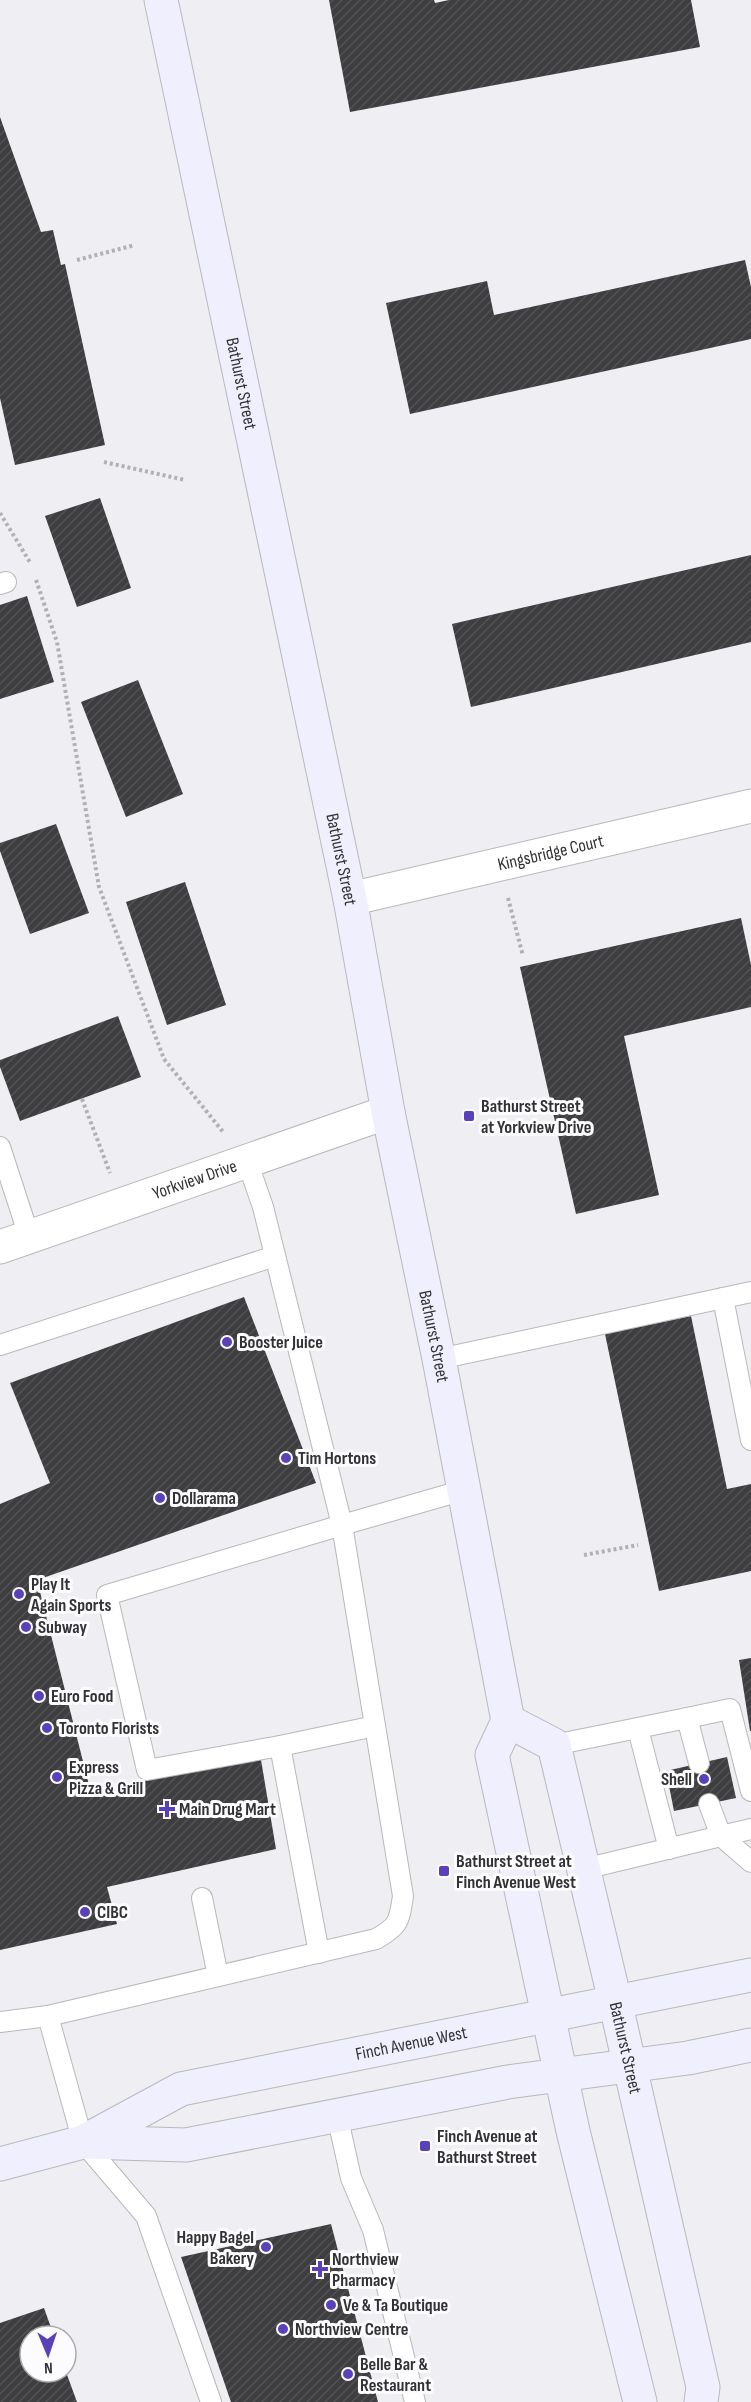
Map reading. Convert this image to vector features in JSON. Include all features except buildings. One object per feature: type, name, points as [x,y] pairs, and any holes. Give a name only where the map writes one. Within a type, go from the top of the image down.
[{"type":"main road","name":"Bathurst Street","points":[[161,0],[350,899],[388,1112],[439,1359],[508,1721]]},
{"type":"main road","points":[[554,1745],[508,1721],[492,1755],[573,2131],[640,2402]]},
{"type":"main road","name":"Bathurst Street","points":[[554,1745],[703,2387],[701,2402]]},
{"type":"main road","name":"Finch Avenue West","points":[[0,2164],[83,2142],[181,2089],[751,1975]]},
{"type":"main road","name":"Finch Avenue West","points":[[83,2142],[186,2145],[508,2082],[688,2058],[751,2045]]},
{"type":"street","name":"Kingsbridge Court","points":[[350,899],[751,806]]},
{"type":"street","name":"Yorkview Drive","points":[[15,1242],[388,1112]]},
{"type":"lane","points":[[0,1147],[15,1242]]},
{"type":"lane","points":[[0,2022],[48,2016],[376,1939],[393,1929],[400,1915],[403,1896],[342,1525],[263,1207],[247,1161]]},
{"type":"lane","points":[[0,1345],[275,1256]]},
{"type":"lane","points":[[439,1359],[751,1292]]},
{"type":"lane","points":[[723,1298],[751,1440]]},
{"type":"lane","points":[[375,1726],[147,1770],[107,1595],[464,1490]]},
{"type":"lane","points":[[554,1745],[730,1710],[751,1791]]},
{"type":"lane","points":[[687,1718],[699,1763]]},
{"type":"lane","points":[[638,1729],[669,1849]]},
{"type":"lane","points":[[279,1746],[319,1953]]},
{"type":"lane","points":[[709,1804],[722,1836],[751,1862]]},
{"type":"lane","points":[[584,1869],[751,1829]]},
{"type":"lane","points":[[202,1898],[218,1976]]},
{"type":"lane","points":[[48,2016],[83,2142],[146,2216],[211,2402]]},
{"type":"lane","points":[[337,2115],[351,2178],[373,2230],[415,2402]]},
{"type":"path","points":[[78,260],[135,245]]},
{"type":"path","points":[[104,462],[185,480]]},
{"type":"path","points":[[0,513],[30,559],[57,642],[99,887],[164,1059],[247,1161]]},
{"type":"path","points":[[500,865],[524,956]]},
{"type":"path","points":[[82,1099],[122,1204]]},
{"type":"path","points":[[584,1555],[638,1545]]},
{"type":"place","name":"Bathurst Street at Yorkview Drive","points":[[469,1116]]},
{"type":"place","name":"Booster Juice","points":[[227,1342]]},
{"type":"place","name":"Tim Hortons","points":[[286,1458]]},
{"type":"place","name":"Dollarama","points":[[160,1498]]},
{"type":"place","name":"Play It Again Sports","points":[[19,1594]]},
{"type":"place","name":"Subway","points":[[26,1627]]},
{"type":"place","name":"Euro Food","points":[[39,1696]]},
{"type":"place","name":"Toronto Florists","points":[[47,1728]]},
{"type":"place","name":"Express Pizza & Grill","points":[[57,1777]]},
{"type":"place","name":"Shell","points":[[704,1779]]},
{"type":"place","name":"Main Drug Mart","points":[[167,1809]]},
{"type":"place","name":"Bathurst Street at Finch Avenue West","points":[[444,1871]]},
{"type":"place","name":"CIBC","points":[[85,1912]]},
{"type":"place","name":"Finch Avenue at Bathurst Street","points":[[425,2146]]},
{"type":"place","name":"Happy Bagel Bakery","points":[[266,2247]]},
{"type":"place","name":"Northview Pharmacy","points":[[320,2269]]},
{"type":"place","name":"Ve & Ta Boutique","points":[[331,2305]]},
{"type":"place","name":"Northview Centre","points":[[283,2329]]},
{"type":"place","name":"Belle Bar & Restaurant","points":[[348,2374]]}]
